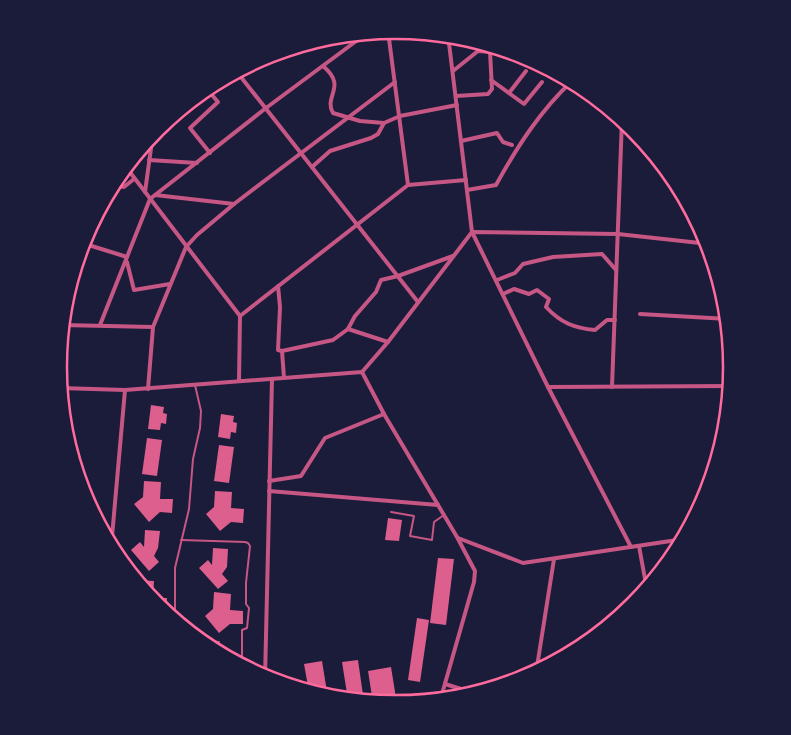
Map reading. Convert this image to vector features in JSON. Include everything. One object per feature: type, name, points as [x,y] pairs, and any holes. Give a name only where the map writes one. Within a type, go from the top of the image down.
[{"type":"street","points":[[389,39],[408,185]]},
{"type":"street","points":[[100,326],[150,199],[266,108],[355,42]]},
{"type":"street","points":[[449,44],[472,232],[548,387],[631,547]]},
{"type":"street","points":[[453,71],[478,50],[485,51]]},
{"type":"street","points":[[456,96],[488,94],[492,89],[490,53]]},
{"type":"street","points":[[323,66],[334,78],[335,86],[331,110],[333,114],[384,123],[400,116],[457,105]]},
{"type":"street","points":[[509,93],[526,71]]},
{"type":"street","points":[[241,78],[418,302]]},
{"type":"street","points":[[492,80],[524,104],[542,82]]},
{"type":"street","points":[[148,388],[153,327],[186,247],[197,235],[234,204],[395,82]]},
{"type":"street","points":[[467,190],[496,185],[520,142],[556,96],[566,87]]},
{"type":"street","points":[[210,153],[190,128],[218,102],[212,95]]},
{"type":"street","points":[[312,167],[330,151],[378,134],[384,123]]},
{"type":"street","points":[[612,387],[622,129]]},
{"type":"street","points":[[461,141],[497,133],[503,142],[512,145]]},
{"type":"street","points":[[145,192],[151,148]]},
{"type":"street","points":[[149,160],[197,163]]},
{"type":"street","points":[[130,173],[240,316],[240,382]]},
{"type":"street","points":[[121,187],[124,187],[134,179]]},
{"type":"street","points":[[240,316],[408,185],[466,180]]},
{"type":"street","points":[[155,195],[234,204]]},
{"type":"street","points":[[472,232],[618,234],[699,243]]},
{"type":"street","points":[[67,388],[125,390],[362,372],[388,342],[472,232]]},
{"type":"street","points":[[90,246],[127,259]]},
{"type":"street","points":[[497,280],[515,273],[523,264],[553,257],[602,254],[616,270]]},
{"type":"street","points":[[278,286],[280,307],[278,350],[282,351],[333,340],[348,329],[355,316],[376,292],[380,280],[398,276],[455,255]]},
{"type":"street","points":[[127,259],[134,290],[170,284]]},
{"type":"street","points":[[503,294],[514,289],[529,294],[537,290],[549,299],[546,307],[555,317],[577,328],[595,330],[607,320],[615,320]]},
{"type":"street","points":[[640,314],[720,319]]},
{"type":"street","points":[[70,326],[153,327]]},
{"type":"street","points":[[348,329],[388,342]]},
{"type":"street","points":[[282,351],[284,378]]},
{"type":"street","points":[[362,372],[384,414],[457,537],[474,571],[474,582],[443,692]]},
{"type":"street","points":[[265,669],[272,379]]},
{"type":"street","points":[[548,387],[724,386]]},
{"type":"street","points":[[112,534],[125,390]]},
{"type":"street","points":[[269,481],[301,476],[325,438],[384,414]]},
{"type":"street","points":[[269,491],[438,505]]},
{"type":"street","points":[[457,537],[523,563],[675,540]]},
{"type":"street","points":[[639,546],[645,581]]},
{"type":"street","points":[[537,664],[554,559]]},
{"type":"street","points":[[445,684],[462,689]]},
{"type":"lane","points":[[175,611],[175,568],[189,509],[193,459],[200,428],[201,411],[195,385]]},
{"type":"lane","points":[[391,512],[414,516],[410,536],[432,540],[434,522],[444,515]]},
{"type":"lane","points":[[181,540],[245,542],[250,546],[246,583],[246,604],[249,608],[247,628],[242,630],[242,658]]},
{"type":"lane","points":[[214,642],[219,642]]},
{"type":"building","points":[[151,405],[164,407],[163,413],[167,414],[166,424],[161,423],[160,430],[148,429]]},
{"type":"building","points":[[221,414],[234,416],[233,422],[237,423],[236,433],[231,432],[230,439],[218,437]]},
{"type":"building","points":[[147,438],[162,440],[157,476],[142,474]]},
{"type":"building","points":[[219,445],[234,447],[229,483],[214,481]]},
{"type":"building","points":[[144,481],[161,482],[160,499],[173,499],[172,513],[160,512],[149,522],[134,504],[143,497]]},
{"type":"building","points":[[215,491],[232,492],[231,508],[244,509],[243,523],[231,522],[220,531],[206,514],[214,507]]},
{"type":"building","points":[[388,518],[402,520],[399,541],[385,540]]},
{"type":"building","points":[[145,530],[160,531],[158,548],[154,556],[159,562],[149,571],[131,550],[140,542],[144,547]]},
{"type":"building","points":[[213,548],[228,549],[227,567],[222,574],[228,581],[218,589],[199,568],[208,560],[212,565]]},
{"type":"building","points":[[438,558],[454,559],[446,625],[430,623]]},
{"type":"building","points":[[145,580],[154,581],[153,590]]},
{"type":"building","points":[[214,592],[231,594],[230,610],[243,611],[243,624],[230,624],[219,633],[205,616],[213,609]]},
{"type":"building","points":[[161,598],[167,598],[167,603]]},
{"type":"building","points":[[417,618],[429,620],[420,682],[408,680]]},
{"type":"building","points":[[358,660],[363,694],[347,692],[342,662]]},
{"type":"building","points":[[322,661],[327,689],[308,684],[304,664]]},
{"type":"building","points":[[391,667],[396,696],[372,696],[368,671]]}]
